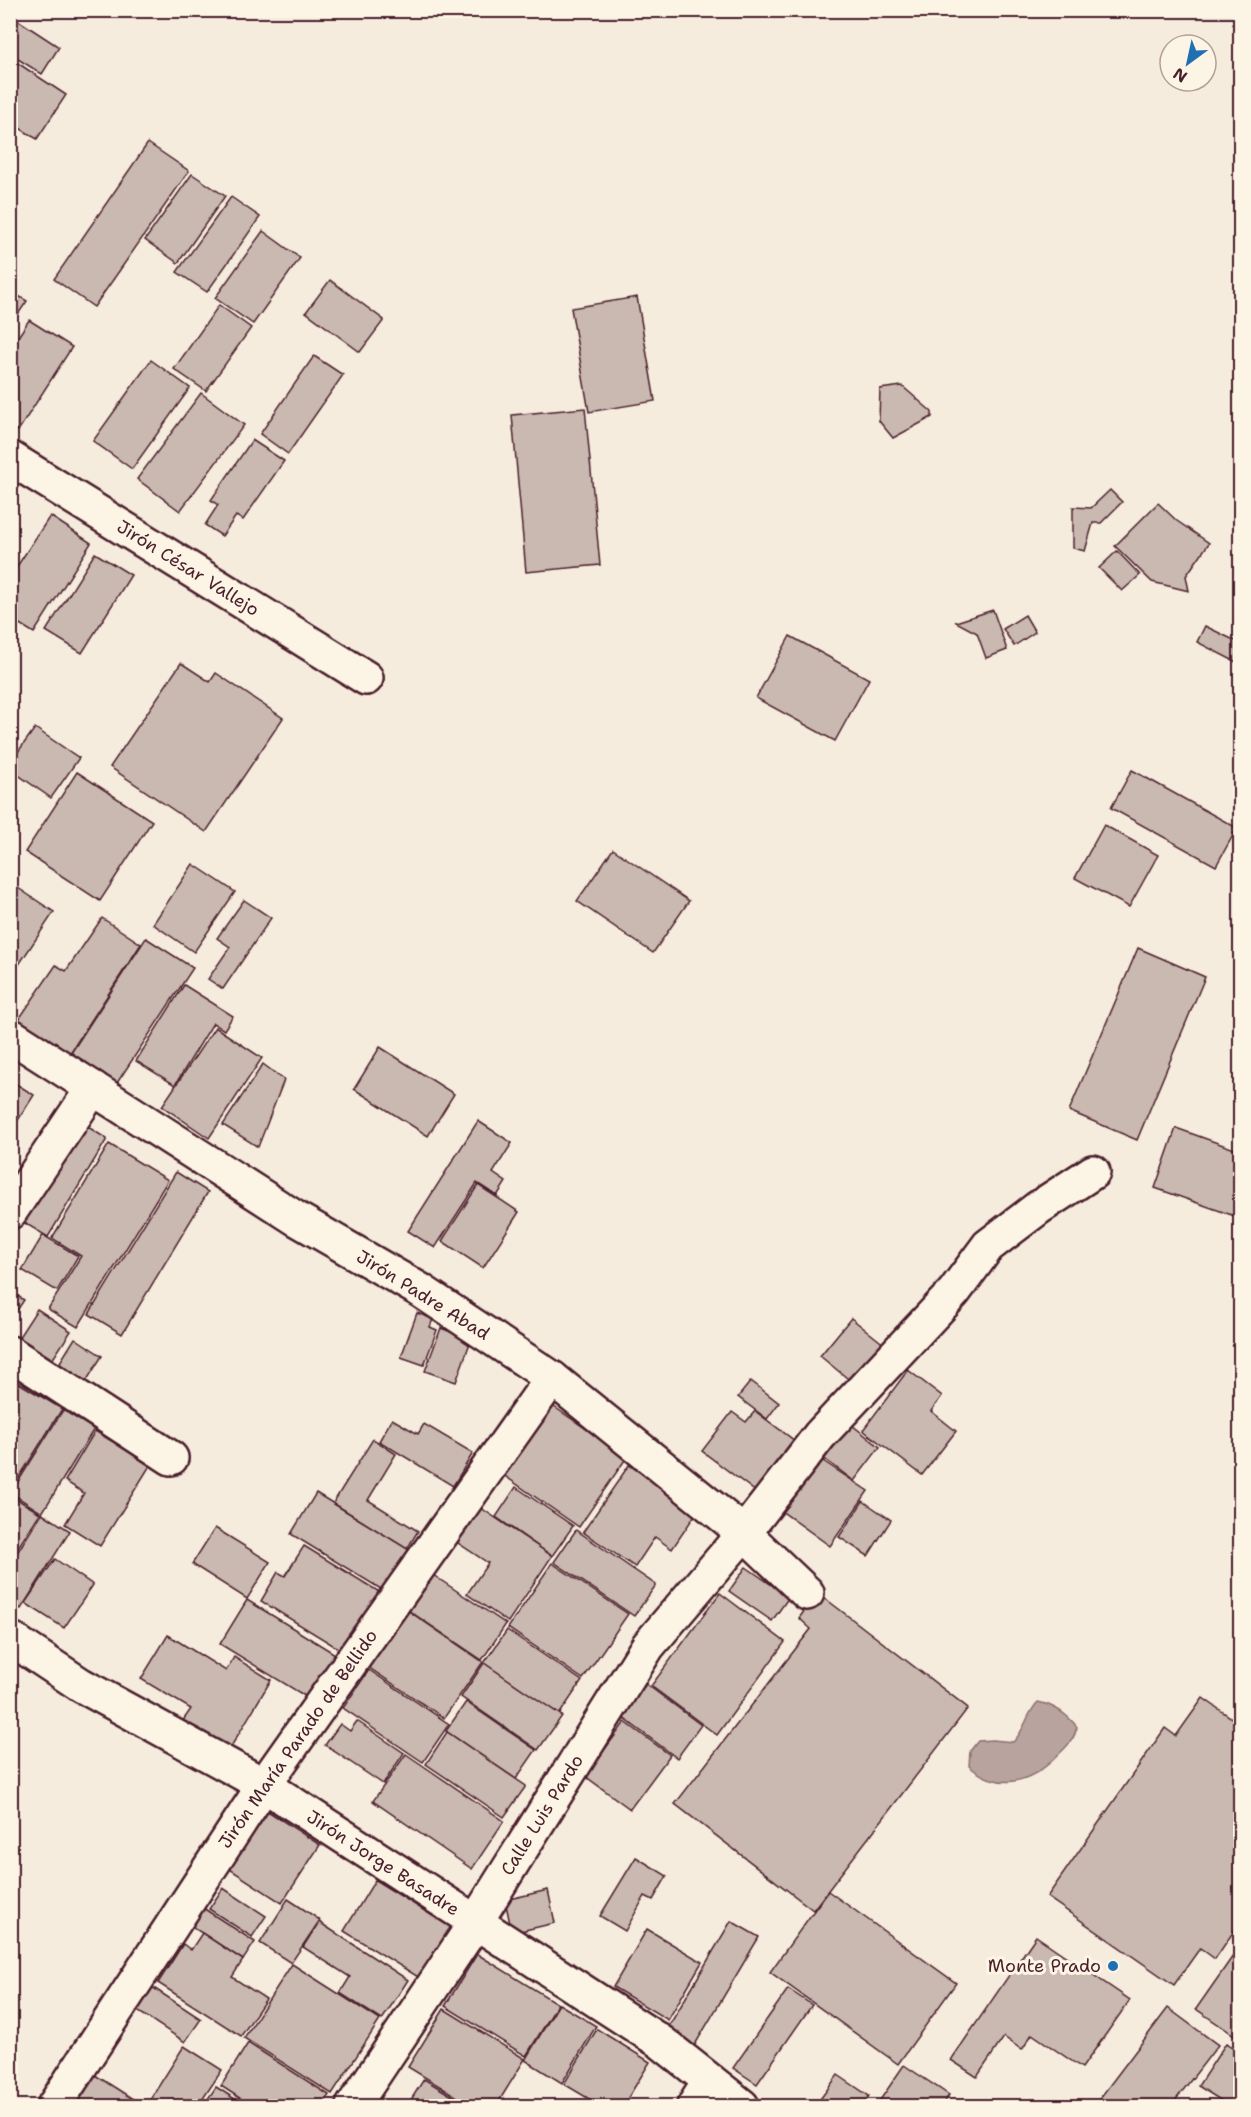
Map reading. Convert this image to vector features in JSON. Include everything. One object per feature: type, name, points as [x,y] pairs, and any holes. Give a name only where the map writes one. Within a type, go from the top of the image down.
[{"type":"street","name":"Jirón César Vallejo","points":[[10,458],[366,678]]},
{"type":"street","name":"Jirón Padre Abad","points":[[10,1035],[297,1219],[420,1290],[552,1378],[744,1533],[807,1593]]},
{"type":"street","points":[[10,1212],[93,1088]]},
{"type":"street","name":"Calle Luis Pardo","points":[[353,2106],[475,1923],[648,1646],[744,1533],[820,1435],[954,1292],[988,1246],[1038,1208],[1093,1172]]},
{"type":"street","points":[[10,1353],[171,1458]]},
{"type":"street","name":"Jirón María Parado de Bellido","points":[[54,2106],[264,1785],[552,1378]]},
{"type":"street","name":"Jirón Jorge Basadre","points":[[10,1638],[81,1685],[264,1785],[661,2042],[702,2094],[742,2106]]},
{"type":"shaded area","points":[[1038,1702],[1059,1711],[1077,1727],[1072,1740],[1056,1757],[1036,1773],[1014,1781],[992,1779],[969,1766],[970,1751],[978,1741],[1013,1742]]},
{"type":"building","points":[[10,15],[59,47],[42,74],[10,54]]},
{"type":"building","points":[[10,58],[66,95],[37,139],[10,122]]},
{"type":"building","points":[[148,143],[189,171],[94,307],[54,279]]},
{"type":"building","points":[[192,174],[225,196],[178,263],[145,240]]},
{"type":"building","points":[[231,197],[260,217],[207,292],[177,272]]},
{"type":"building","points":[[263,231],[300,258],[253,324],[215,298]]},
{"type":"building","points":[[330,280],[384,320],[360,352],[306,312]]},
{"type":"building","points":[[10,291],[27,301],[10,326]]},
{"type":"building","points":[[637,297],[655,401],[589,412],[571,308]]},
{"type":"building","points":[[219,305],[251,328],[206,391],[174,369]]},
{"type":"building","points":[[29,320],[72,347],[18,431],[10,426],[10,349]]},
{"type":"building","points":[[314,356],[343,375],[288,454],[260,434]]},
{"type":"building","points":[[151,360],[190,388],[132,469],[93,441]]},
{"type":"building","points":[[902,386],[932,412],[932,417],[893,438],[879,421],[880,389]]},
{"type":"building","points":[[201,393],[244,425],[180,511],[137,479]]},
{"type":"building","points":[[585,408],[600,565],[526,572],[512,415]]},
{"type":"building","points":[[252,440],[284,461],[243,520],[236,516],[222,536],[205,525],[218,505],[211,500]]},
{"type":"building","points":[[1110,490],[1122,502],[1101,523],[1093,523],[1085,551],[1073,548],[1073,507],[1091,508]]},
{"type":"building","points":[[1158,503],[1177,521],[1209,543],[1186,576],[1189,591],[1152,582],[1115,546]]},
{"type":"building","points":[[50,516],[91,543],[34,633],[10,618],[10,577]]},
{"type":"building","points":[[1117,551],[1140,575],[1122,591],[1099,568]]},
{"type":"building","points":[[95,553],[131,575],[82,653],[46,631]]},
{"type":"building","points":[[993,610],[1007,650],[986,658],[977,633],[956,622]]},
{"type":"building","points":[[1025,615],[1035,632],[1014,646],[1003,629]]},
{"type":"building","points":[[1205,626],[1240,643],[1240,653],[1236,662],[1197,642]]},
{"type":"building","points":[[790,636],[869,679],[835,741],[756,698]]},
{"type":"building","points":[[181,663],[210,682],[216,673],[283,718],[206,832],[110,767]]},
{"type":"building","points":[[35,728],[79,758],[51,798],[10,769],[10,763]]},
{"type":"building","points":[[1132,770],[1237,828],[1216,866],[1111,808]]},
{"type":"building","points":[[77,772],[152,821],[100,901],[25,852]]},
{"type":"building","points":[[1104,825],[1158,855],[1129,907],[1075,878]]},
{"type":"building","points":[[613,849],[689,901],[653,953],[577,901]]},
{"type":"building","points":[[193,864],[235,892],[194,952],[153,924]]},
{"type":"building","points":[[12,884],[54,912],[10,978],[10,887]]},
{"type":"building","points":[[244,900],[271,918],[223,989],[208,979],[230,947],[217,938]]},
{"type":"building","points":[[102,918],[141,944],[68,1056],[17,1022],[56,965],[66,971]]},
{"type":"building","points":[[146,938],[193,968],[117,1083],[71,1053]]},
{"type":"building","points":[[1138,948],[1205,977],[1137,1140],[1069,1111]]},
{"type":"building","points":[[184,985],[233,1016],[224,1030],[213,1023],[175,1085],[136,1061]]},
{"type":"building","points":[[215,1027],[262,1058],[209,1138],[162,1106]]},
{"type":"building","points":[[380,1047],[454,1094],[428,1136],[354,1089]]},
{"type":"building","points":[[263,1064],[284,1080],[258,1147],[223,1125]]},
{"type":"building","points":[[13,1082],[34,1095],[10,1133],[10,1086]]},
{"type":"building","points":[[74,1118],[107,1139],[48,1237],[13,1216]]},
{"type":"building","points":[[478,1121],[512,1143],[493,1173],[506,1182],[497,1196],[477,1183],[435,1248],[408,1231]]},
{"type":"building","points":[[1176,1128],[1240,1151],[1240,1218],[1155,1188]]},
{"type":"building","points":[[109,1144],[168,1180],[78,1327],[48,1309],[81,1256],[52,1238]]},
{"type":"building","points":[[176,1172],[208,1192],[122,1334],[89,1314]]},
{"type":"building","points":[[478,1185],[519,1212],[483,1268],[442,1241]]},
{"type":"building","points":[[43,1235],[78,1256],[57,1291],[22,1270]]},
{"type":"building","points":[[10,1291],[24,1300],[10,1321]]},
{"type":"building","points":[[37,1309],[71,1331],[45,1371],[11,1349]]},
{"type":"building","points":[[417,1313],[433,1319],[430,1327],[437,1330],[424,1365],[401,1357]]},
{"type":"building","points":[[851,1318],[890,1349],[858,1387],[820,1356]]},
{"type":"building","points":[[441,1328],[471,1340],[456,1382],[425,1371]]},
{"type":"building","points":[[75,1338],[102,1356],[79,1393],[52,1375]]},
{"type":"building","points":[[908,1370],[942,1396],[931,1411],[956,1431],[922,1475],[863,1430]]},
{"type":"building","points":[[751,1381],[779,1403],[767,1419],[738,1397]]},
{"type":"building","points":[[10,1382],[16,1385],[10,1395]]},
{"type":"building","points":[[19,1383],[62,1409],[10,1492],[10,1397]]},
{"type":"building","points":[[547,1402],[627,1457],[579,1527],[499,1472]]},
{"type":"building","points":[[63,1410],[94,1429],[42,1513],[11,1493]]},
{"type":"building","points":[[755,1411],[799,1444],[760,1495],[702,1451],[732,1412],[746,1422]]},
{"type":"building","points":[[392,1419],[418,1434],[424,1424],[473,1453],[453,1486],[379,1441]]},
{"type":"building","points":[[848,1422],[880,1447],[854,1481],[822,1457]]},
{"type":"building","points":[[95,1431],[151,1464],[100,1546],[65,1524],[84,1493],[65,1481]]},
{"type":"building","points":[[373,1439],[396,1454],[368,1500],[418,1531],[407,1549],[333,1503]]},
{"type":"building","points":[[817,1457],[868,1491],[830,1546],[780,1510]]},
{"type":"building","points":[[629,1465],[697,1512],[672,1549],[655,1537],[635,1567],[583,1532]]},
{"type":"building","points":[[516,1487],[573,1526],[552,1556],[496,1517]]},
{"type":"building","points":[[316,1493],[414,1553],[389,1594],[291,1534]]},
{"type":"building","points":[[10,1495],[40,1513],[10,1560]]},
{"type":"building","points":[[863,1501],[891,1520],[868,1556],[839,1537]]},
{"type":"building","points":[[478,1506],[552,1556],[508,1622],[467,1594],[488,1563],[455,1541]]},
{"type":"building","points":[[42,1513],[70,1531],[21,1609],[10,1602],[10,1564]]},
{"type":"building","points":[[215,1528],[270,1562],[247,1599],[192,1564]]},
{"type":"building","points":[[576,1530],[656,1585],[634,1616],[554,1562]]},
{"type":"building","points":[[304,1546],[386,1596],[349,1655],[261,1601],[278,1572],[285,1576]]},
{"type":"building","points":[[55,1559],[93,1585],[64,1628],[25,1603]]},
{"type":"building","points":[[552,1563],[628,1614],[583,1679],[508,1628]]},
{"type":"building","points":[[746,1567],[789,1597],[772,1621],[729,1591]]},
{"type":"building","points":[[433,1575],[506,1624],[482,1660],[408,1610]]},
{"type":"building","points":[[720,1593],[785,1642],[717,1735],[651,1686]]},
{"type":"building","points":[[818,1593],[968,1708],[813,1910],[675,1804],[811,1629],[799,1618]]},
{"type":"building","points":[[247,1600],[340,1657],[313,1701],[220,1644]]},
{"type":"building","points":[[407,1610],[483,1662],[444,1718],[368,1667]]},
{"type":"building","points":[[507,1630],[582,1681],[559,1715],[484,1663]]},
{"type":"building","points":[[168,1635],[226,1671],[234,1657],[271,1680],[229,1750],[182,1722],[191,1709],[141,1679]]},
{"type":"building","points":[[484,1663],[562,1716],[538,1750],[461,1697]]},
{"type":"building","points":[[369,1670],[449,1724],[423,1762],[343,1708]]},
{"type":"building","points":[[646,1684],[701,1725],[677,1758],[622,1717]]},
{"type":"building","points":[[1203,1698],[1240,1724],[1240,1922],[1215,1959],[1200,1948],[1174,1985],[1047,1897],[1165,1728],[1176,1736]]},
{"type":"building","points":[[466,1702],[536,1750],[516,1779],[446,1731]]},
{"type":"building","points":[[357,1721],[404,1753],[383,1784],[325,1745],[340,1724],[350,1731]]},
{"type":"building","points":[[625,1722],[670,1755],[630,1809],[585,1776]]},
{"type":"building","points":[[447,1732],[526,1786],[504,1817],[426,1764]]},
{"type":"building","points":[[406,1754],[504,1821],[472,1869],[373,1801]]},
{"type":"building","points":[[257,1804],[320,1845],[282,1903],[219,1862]]},
{"type":"building","points":[[636,1857],[667,1876],[653,1900],[645,1896],[625,1931],[600,1916]]},
{"type":"building","points":[[375,1880],[454,1929],[423,1980],[344,1931]]},
{"type":"building","points":[[223,1888],[266,1916],[252,1937],[209,1909]]},
{"type":"building","points":[[548,1890],[555,1923],[512,1933],[505,1900]]},
{"type":"building","points":[[828,1891],[956,1983],[898,2064],[770,1972]]},
{"type":"building","points":[[288,1899],[320,1920],[291,1963],[260,1943]]},
{"type":"building","points":[[203,1908],[255,1942],[243,1960],[191,1926]]},
{"type":"building","points":[[731,1921],[759,1937],[693,2048],[666,2031]]},
{"type":"building","points":[[319,1922],[408,1980],[382,2020],[340,1993],[350,1977],[303,1947]]},
{"type":"building","points":[[647,1929],[702,1962],[668,2020],[613,1987]]},
{"type":"building","points":[[202,1933],[243,1960],[232,1977],[266,1999],[241,2036],[158,1983],[183,1944],[191,1950]]},
{"type":"building","points":[[1036,1936],[1130,2000],[1082,2068],[1032,2034],[1022,2050],[1004,2037],[977,2077],[951,2060]]},
{"type":"building","points":[[1240,1946],[1240,2032],[1237,2037],[1196,2009]]},
{"type":"building","points":[[477,1954],[558,2004],[526,2056],[445,2006]]},
{"type":"building","points":[[292,1964],[380,2020],[332,2094],[244,2038]]},
{"type":"building","points":[[149,1985],[201,2019],[185,2042],[133,2008]]},
{"type":"building","points":[[788,1989],[812,2005],[757,2084],[733,2068]]},
{"type":"building","points":[[559,2004],[596,2026],[562,2083],[525,2060]]},
{"type":"building","points":[[1168,2008],[1218,2045],[1171,2106],[1094,2106]]},
{"type":"building","points":[[444,2009],[525,2059],[496,2106],[472,2106],[408,2067]]},
{"type":"building","points":[[597,2029],[650,2062],[623,2106],[601,2106],[564,2084]]},
{"type":"building","points":[[248,2043],[329,2095],[322,2106],[252,2106],[221,2086]]},
{"type":"building","points":[[1226,2043],[1240,2052],[1240,2106],[1230,2106],[1198,2086]]},
{"type":"building","points":[[184,2046],[222,2070],[198,2106],[153,2106],[148,2103]]},
{"type":"building","points":[[904,2065],[949,2095],[942,2106],[876,2106]]},
{"type":"building","points":[[95,2075],[144,2106],[74,2106]]},
{"type":"building","points":[[838,2075],[869,2096],[862,2106],[815,2106]]},
{"type":"building","points":[[424,2079],[469,2106],[407,2106]]},
{"type":"building","points":[[216,2087],[246,2106],[203,2106]]},
{"type":"place","name":"Monte Prado","points":[[1113,1966]]}]
